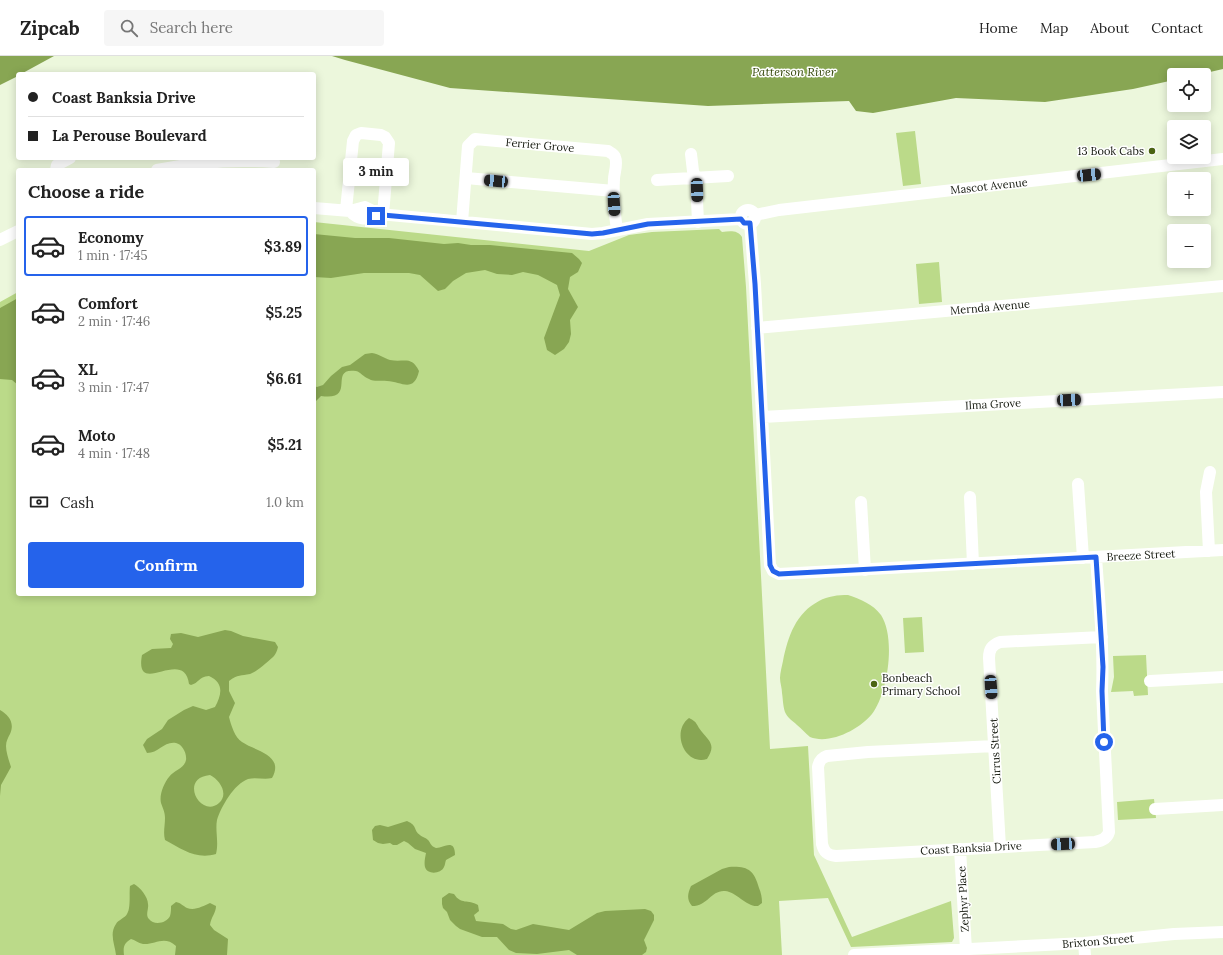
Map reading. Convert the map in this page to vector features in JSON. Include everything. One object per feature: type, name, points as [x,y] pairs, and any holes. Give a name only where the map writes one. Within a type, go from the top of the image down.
[{"type":"street","points":[[348,210],[353,141],[356,135],[361,133],[380,135],[385,137],[389,143],[381,214]]},
{"type":"street","name":"Ferrier Grove","points":[[462,222],[468,146],[475,139],[608,151],[615,157],[614,191],[617,230]]},
{"type":"street","points":[[691,154],[693,171],[696,178],[698,222]]},
{"type":"street","name":"Mascot Avenue","points":[[316,208],[348,210],[365,207],[381,214],[592,234],[648,224],[748,219],[779,210],[1223,159]]},
{"type":"street","points":[[56,168],[60,162],[65,160]]},
{"type":"street","points":[[168,168],[189,164],[222,161],[274,163]]},
{"type":"street","points":[[657,180],[728,176]]},
{"type":"street","points":[[466,178],[614,191]]},
{"type":"street","points":[[748,219],[757,328],[762,417]]},
{"type":"street","points":[[0,240],[16,232]]},
{"type":"street","name":"Mernda Avenue","points":[[757,328],[1223,286]]},
{"type":"street","name":"Ilma Grove","points":[[762,417],[1223,392]]},
{"type":"street","name":"Breeze Street","points":[[762,417],[770,565],[773,571],[779,574],[1223,550]]},
{"type":"street","points":[[1209,551],[1206,492],[1210,472]]},
{"type":"street","points":[[1078,484],[1083,558]]},
{"type":"street","points":[[970,497],[973,564]]},
{"type":"street","points":[[861,502],[865,570]]},
{"type":"street","name":"Coast Banksia Drive","points":[[995,746],[868,752],[834,755],[822,758],[818,764],[822,844],[826,854],[836,856],[1095,842],[1101,841],[1108,834],[1102,691],[1102,637],[1096,557]]},
{"type":"street","name":"Cirrus Street","points":[[1000,847],[989,652],[994,644],[1000,642],[1102,637]]},
{"type":"street","points":[[1150,681],[1223,677]]},
{"type":"street","points":[[1155,808],[1223,805]]},
{"type":"street","name":"Zephyr Place","points":[[960,849],[966,950]]},
{"type":"street","name":"Brixton Street","points":[[854,955],[966,950],[1084,949],[1181,934],[1223,932]]},
{"type":"shaded area","points":[[915,131],[921,184],[903,186],[896,133]]},
{"type":"shaded area","points":[[316,222],[589,251],[629,235],[652,232],[719,229],[722,232],[728,231],[738,233],[742,237],[746,287],[770,749],[808,746],[814,855],[852,937],[951,901],[954,938],[952,942],[851,947],[828,898],[779,901],[782,955],[0,955],[0,302],[16,293],[16,596],[316,596]]},
{"type":"shaded area","points":[[939,262],[942,302],[919,304],[916,264]]},
{"type":"shaded area","points":[[848,595],[862,600],[878,611],[886,625],[889,651],[886,680],[878,705],[867,720],[844,734],[826,739],[818,739],[810,737],[786,714],[780,680],[781,670],[785,652],[794,626],[804,612],[822,599],[833,596]]},
{"type":"shaded area","points":[[922,617],[924,652],[905,653],[903,618]]},
{"type":"shaded area","points":[[1146,655],[1148,695],[1134,696],[1133,691],[1111,692],[1114,677],[1113,656]]},
{"type":"shaded area","points":[[1154,799],[1156,818],[1118,820],[1117,802]]},
{"type":"water","points":[[0,56],[54,56],[25,72],[16,72],[16,77],[0,85]]},
{"type":"water","name":"Patterson River","points":[[332,56],[1223,56],[1223,69],[1211,72],[1211,68],[1167,68],[1167,82],[1133,89],[1045,102],[956,98],[873,113],[856,111],[849,101],[708,106],[450,88]]},
{"type":"water","points":[[316,234],[355,238],[389,238],[444,244],[458,243],[490,245],[572,253],[582,263],[578,272],[570,277],[568,289],[578,307],[570,320],[571,334],[569,342],[564,349],[555,355],[547,350],[544,338],[560,295],[557,285],[538,275],[523,272],[512,275],[497,274],[485,270],[466,273],[453,281],[445,289],[438,291],[420,275],[409,273],[364,273],[331,278],[316,277]]},
{"type":"water","points":[[16,299],[16,383],[12,380],[0,379],[0,308]]},
{"type":"water","points":[[365,354],[377,354],[395,361],[410,361],[419,371],[417,378],[414,382],[407,385],[373,380],[356,371],[348,371],[342,378],[341,389],[338,394],[332,396],[321,396],[316,401],[316,387],[323,385],[342,367],[350,365]]},
{"type":"water","points":[[225,630],[243,636],[275,642],[278,647],[274,656],[255,671],[250,674],[237,676],[229,681],[229,691],[235,703],[229,717],[235,734],[242,742],[272,759],[275,764],[275,770],[272,778],[248,779],[233,791],[225,803],[217,820],[216,854],[202,856],[189,853],[165,840],[165,816],[161,803],[161,793],[165,782],[169,777],[185,763],[186,755],[184,749],[176,743],[172,743],[147,753],[143,745],[147,739],[162,729],[168,720],[184,710],[193,706],[206,710],[215,707],[219,698],[220,689],[217,682],[209,676],[191,685],[189,684],[185,674],[178,670],[145,673],[142,667],[142,655],[152,649],[171,648],[173,644],[170,639],[171,634],[181,633],[198,637]],"holes":[[[210,775],[214,777],[222,788],[223,796],[219,803],[212,807],[206,806],[200,802],[196,796],[194,789],[195,783],[200,778]]]},
{"type":"water","points":[[0,710],[6,714],[12,726],[6,746],[11,767],[1,785],[0,796]]},
{"type":"water","points":[[689,718],[695,722],[711,744],[710,754],[707,759],[699,760],[686,753],[681,739],[681,731]]},
{"type":"water","points":[[407,821],[414,826],[421,836],[427,839],[436,848],[450,845],[454,849],[455,855],[446,860],[444,867],[440,871],[434,873],[426,870],[426,853],[415,849],[404,841],[397,845],[393,845],[390,843],[378,843],[373,840],[372,830],[375,826],[380,825],[388,827]]},
{"type":"water","points":[[729,867],[746,868],[752,873],[755,877],[762,897],[762,903],[758,906],[754,906],[745,902],[734,894],[720,891],[702,904],[692,906],[688,896],[691,886],[722,869]]},
{"type":"water","points":[[134,884],[141,890],[148,901],[148,917],[151,921],[157,923],[163,922],[168,918],[170,915],[171,906],[176,902],[190,909],[199,908],[210,903],[216,906],[210,925],[214,930],[228,939],[227,955],[175,955],[176,946],[167,941],[143,944],[131,939],[124,946],[124,955],[116,955],[113,940],[114,928],[128,911],[130,886]]},
{"type":"water","points":[[449,893],[454,894],[459,900],[478,905],[479,911],[474,915],[476,921],[503,924],[516,930],[533,924],[569,930],[597,913],[605,911],[645,909],[651,911],[654,915],[654,920],[644,940],[647,948],[646,952],[642,955],[577,955],[569,950],[537,954],[516,953],[509,950],[497,937],[482,937],[460,929],[456,926],[450,920],[442,904],[442,898]]},
{"type":"place","name":"13 Book Cabs","points":[[1152,151]]},
{"type":"place","name":"Bonbeach Primary School","points":[[874,684]]},
{"type":"route","points":[[376,216],[379,214],[592,234],[648,224],[741,219],[744,223],[750,223],[755,284],[770,565],[774,573],[779,574],[1096,557],[1102,637],[1104,742]]}]
